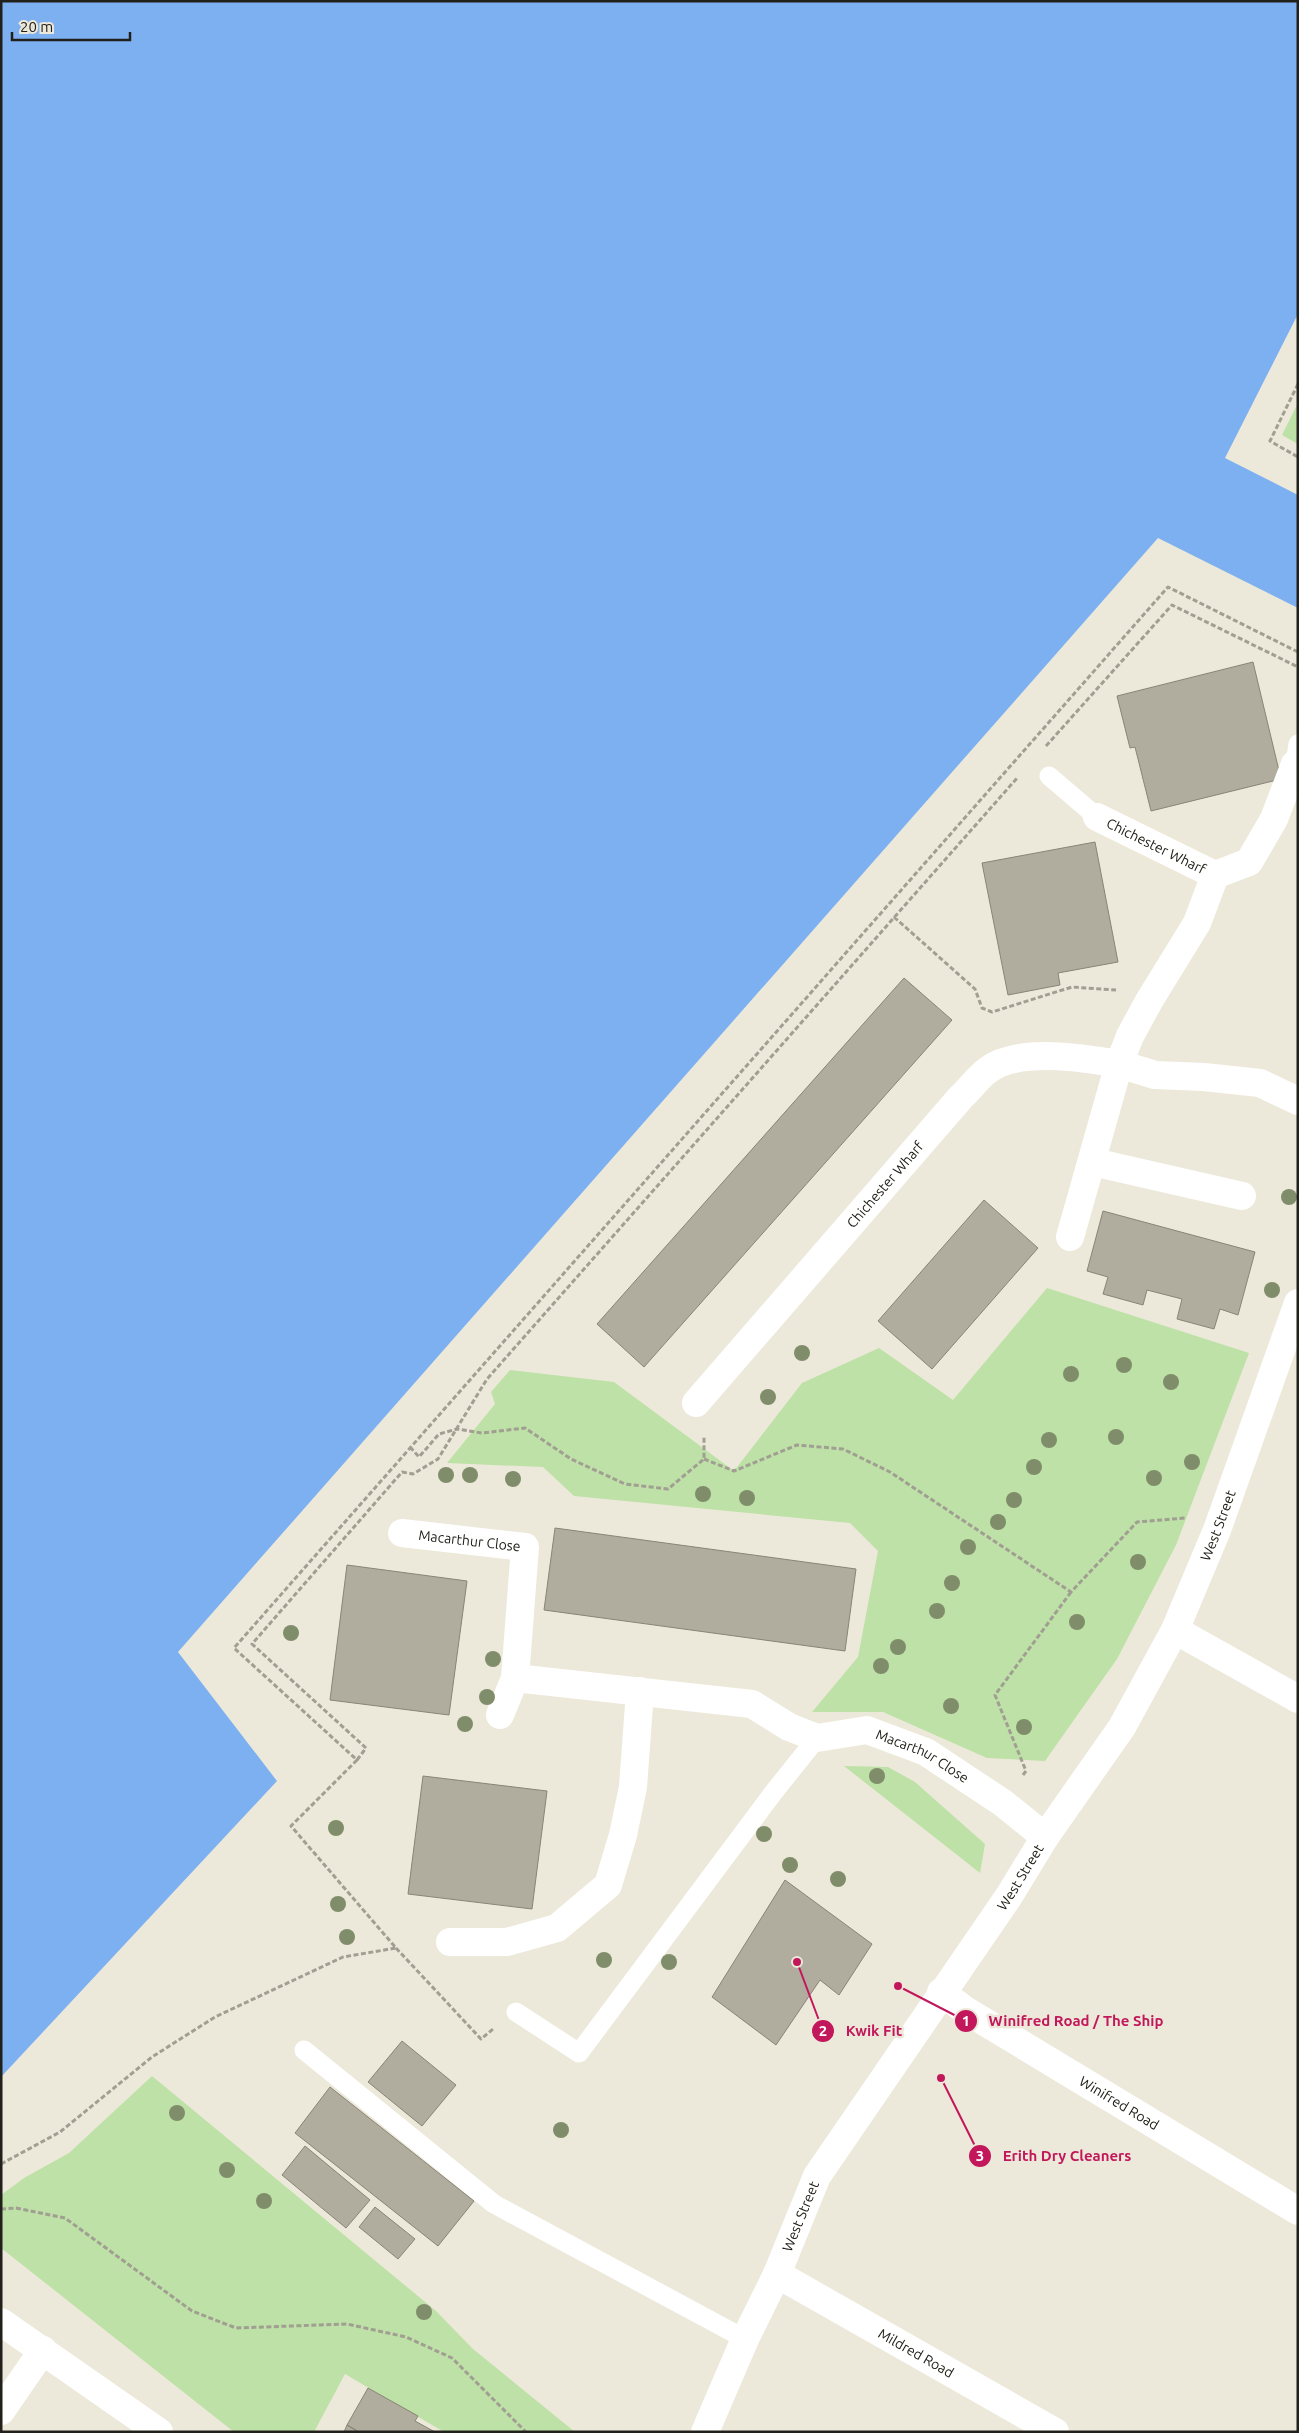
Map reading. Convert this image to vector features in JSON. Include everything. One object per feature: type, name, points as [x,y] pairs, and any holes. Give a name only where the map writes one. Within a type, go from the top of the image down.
[{"type":"street","name":"Chichester Wharf","points":[[1070,1237],[1093,1162],[1119,1064],[1130,1036],[1149,1001],[1197,923],[1216,875],[1249,862],[1274,819],[1296,754]]},
{"type":"street","name":"Chichester Wharf","points":[[1097,816],[1216,875]]},
{"type":"street","name":"Chichester Wharf","points":[[696,1403],[961,1097],[989,1069],[1020,1058],[1071,1056],[1119,1064],[1155,1075],[1204,1077],[1260,1083],[1298,1101]]},
{"type":"street","points":[[1093,1162],[1242,1196]]},
{"type":"street","name":"West Street","points":[[705,2432],[745,2339],[777,2274],[818,2176],[1009,1896],[1045,1837],[1122,1727],[1176,1630],[1217,1530],[1298,1303]]},
{"type":"street","name":"Macarthur Close","points":[[402,1533],[525,1547],[515,1678],[500,1715]]},
{"type":"street","points":[[1176,1630],[1298,1699]]},
{"type":"street","points":[[515,1678],[752,1704],[789,1727],[817,1738]]},
{"type":"street","points":[[450,1942],[507,1942],[557,1928],[608,1885],[623,1835],[633,1787],[640,1691]]},
{"type":"street","name":"Macarthur Close","points":[[817,1738],[867,1730],[926,1752],[1003,1804],[1045,1837]]},
{"type":"street","name":"Winifred Road","points":[[942,1992],[965,2010],[1298,2211]]},
{"type":"street","name":"Mildred Road","points":[[777,2274],[1055,2432]]},
{"type":"street","points":[[1,2322],[159,2432]]},
{"type":"street","points":[[1,2411],[43,2350]]},
{"type":"lane","points":[[1049,776],[1097,816]]},
{"type":"lane","points":[[516,2012],[579,2053],[773,1793],[817,1738]]},
{"type":"lane","points":[[304,2050],[494,2204],[745,2339]]},
{"type":"path","points":[[1298,384],[1270,441],[1298,457]]},
{"type":"path","points":[[357,1760],[234,1648],[1168,587],[1298,652]]},
{"type":"path","points":[[1043,749],[1172,605],[1298,666]]},
{"type":"path","points":[[516,2012],[481,2039],[396,1948],[291,1826],[357,1760],[366,1748],[252,1644],[402,1472],[413,1474],[438,1459],[488,1379],[894,916],[1024,771]]},
{"type":"path","points":[[894,916],[975,989],[982,1008],[992,1012],[1072,987],[1124,990],[1149,1001]]},
{"type":"path","points":[[696,1403],[704,1415],[704,1459]]},
{"type":"path","points":[[410,1447],[418,1457],[439,1434],[457,1429],[482,1433],[525,1428],[571,1459],[625,1484],[668,1489],[704,1459]]},
{"type":"path","points":[[704,1459],[734,1471],[797,1445],[843,1449],[890,1472],[1071,1592]]},
{"type":"path","points":[[1003,1804],[1026,1771],[995,1694],[1071,1592],[1137,1522],[1186,1518],[1217,1530]]},
{"type":"path","points":[[1,2164],[60,2132],[152,2057],[215,2017],[344,1957],[396,1948]]},
{"type":"path","points":[[1,2209],[16,2208],[65,2218],[192,2311],[236,2328],[347,2324],[406,2336],[452,2358],[526,2432]]},
{"type":"green space","points":[[1298,403],[1298,444],[1282,435]]},
{"type":"green space","points":[[1047,1288],[1249,1353],[1176,1545],[1117,1659],[1045,1761],[987,1758],[883,1712],[812,1712],[858,1657],[878,1551],[850,1523],[574,1496],[543,1467],[447,1463],[495,1404],[491,1392],[510,1370],[614,1382],[734,1471],[802,1383],[879,1348],[953,1400]]},
{"type":"green space","points":[[844,1766],[888,1767],[915,1782],[985,1844],[980,1873]]},
{"type":"green space","points":[[152,2076],[436,2311],[473,2349],[575,2432],[444,2432],[345,2374],[314,2432],[234,2432],[1,2248],[1,2195],[24,2178],[69,2153]]},
{"type":"water","points":[[1,1],[1298,1],[1298,314],[1225,458],[1298,495],[1298,608],[1158,538],[178,1652],[277,1781],[1,2077]]},
{"type":"building","points":[[1253,662],[1281,779],[1151,811],[1135,747],[1130,748],[1117,696]]},
{"type":"building","points":[[1095,842],[1118,962],[1058,973],[1060,985],[1008,995],[982,863]]},
{"type":"building","points":[[904,978],[952,1020],[644,1367],[597,1324]]},
{"type":"building","points":[[984,1200],[1038,1248],[932,1369],[878,1321]]},
{"type":"building","points":[[1103,1211],[1255,1252],[1238,1315],[1220,1309],[1214,1329],[1177,1319],[1182,1299],[1147,1290],[1143,1305],[1103,1294],[1108,1277],[1087,1271]]},
{"type":"building","points":[[555,1528],[856,1569],[845,1651],[544,1610]]},
{"type":"building","points":[[347,1565],[467,1581],[449,1715],[330,1700]]},
{"type":"building","points":[[423,1776],[547,1791],[532,1909],[408,1894]]},
{"type":"building","points":[[785,1880],[872,1944],[839,1995],[820,1980],[776,2045],[712,1997]]},
{"type":"building","points":[[402,2041],[456,2085],[422,2126],[368,2082]]},
{"type":"building","points":[[330,2087],[474,2201],[438,2246],[295,2133]]},
{"type":"building","points":[[305,2146],[370,2200],[346,2228],[282,2175]]},
{"type":"building","points":[[375,2207],[415,2239],[398,2259],[359,2227]]},
{"type":"building","points":[[368,2388],[418,2416],[415,2421],[435,2432],[359,2432],[347,2425]]},
{"type":"building","points":[[347,2425],[359,2432],[344,2432]]},
{"type":"place","name":"Kwik Fit","points":[[797,1962]]},
{"type":"place","name":"Winifred Road / The Ship","points":[[898,1986]]},
{"type":"place","name":"Erith Dry Cleaners","points":[[941,2078]]}]
